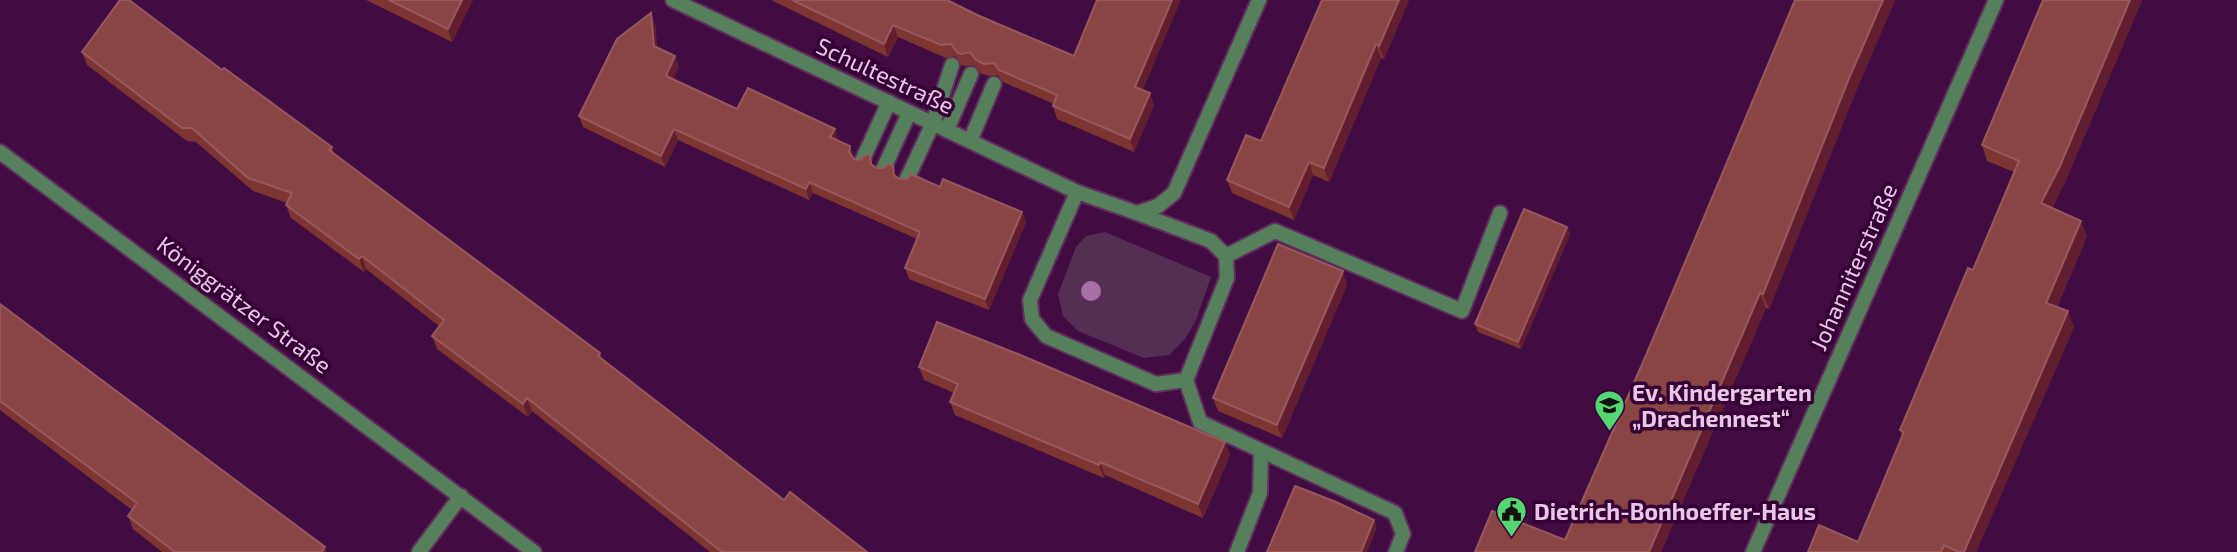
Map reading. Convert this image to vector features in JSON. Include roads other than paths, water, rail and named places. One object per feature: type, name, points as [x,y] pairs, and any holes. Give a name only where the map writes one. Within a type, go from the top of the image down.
[{"type":"street","name":"Schultestraße","points":[[675,0],[1077,192],[1211,241],[1226,256]]},
{"type":"street","points":[[1137,212],[1158,206],[1174,193],[1259,0]]},
{"type":"street","name":"Johanniterstraße","points":[[1753,552],[1996,0]]},
{"type":"street","points":[[906,181],[933,123],[952,65]]},
{"type":"street","points":[[947,130],[971,74]]},
{"type":"street","points":[[971,142],[994,84]]},
{"type":"street","points":[[862,161],[889,102]]},
{"type":"street","points":[[883,170],[909,113]]},
{"type":"street","name":"Königgrätzer Straße","points":[[0,152],[534,552]]},
{"type":"street","points":[[1077,192],[1030,300],[1032,319],[1046,336],[1156,384],[1186,380]]},
{"type":"street","points":[[1396,552],[1403,534],[1395,513],[1200,422],[1186,380],[1227,278],[1226,256],[1275,231],[1462,310],[1500,213]]},
{"type":"street","points":[[1237,552],[1260,493],[1261,451]]},
{"type":"street","points":[[419,552],[461,496]]},
{"type":"place","name":"Ev. Kindergarten „Drachennest“","points":[[1609,433]]},
{"type":"place","name":"Dietrich-Bonhoeffer-Haus","points":[[1511,539]]}]
